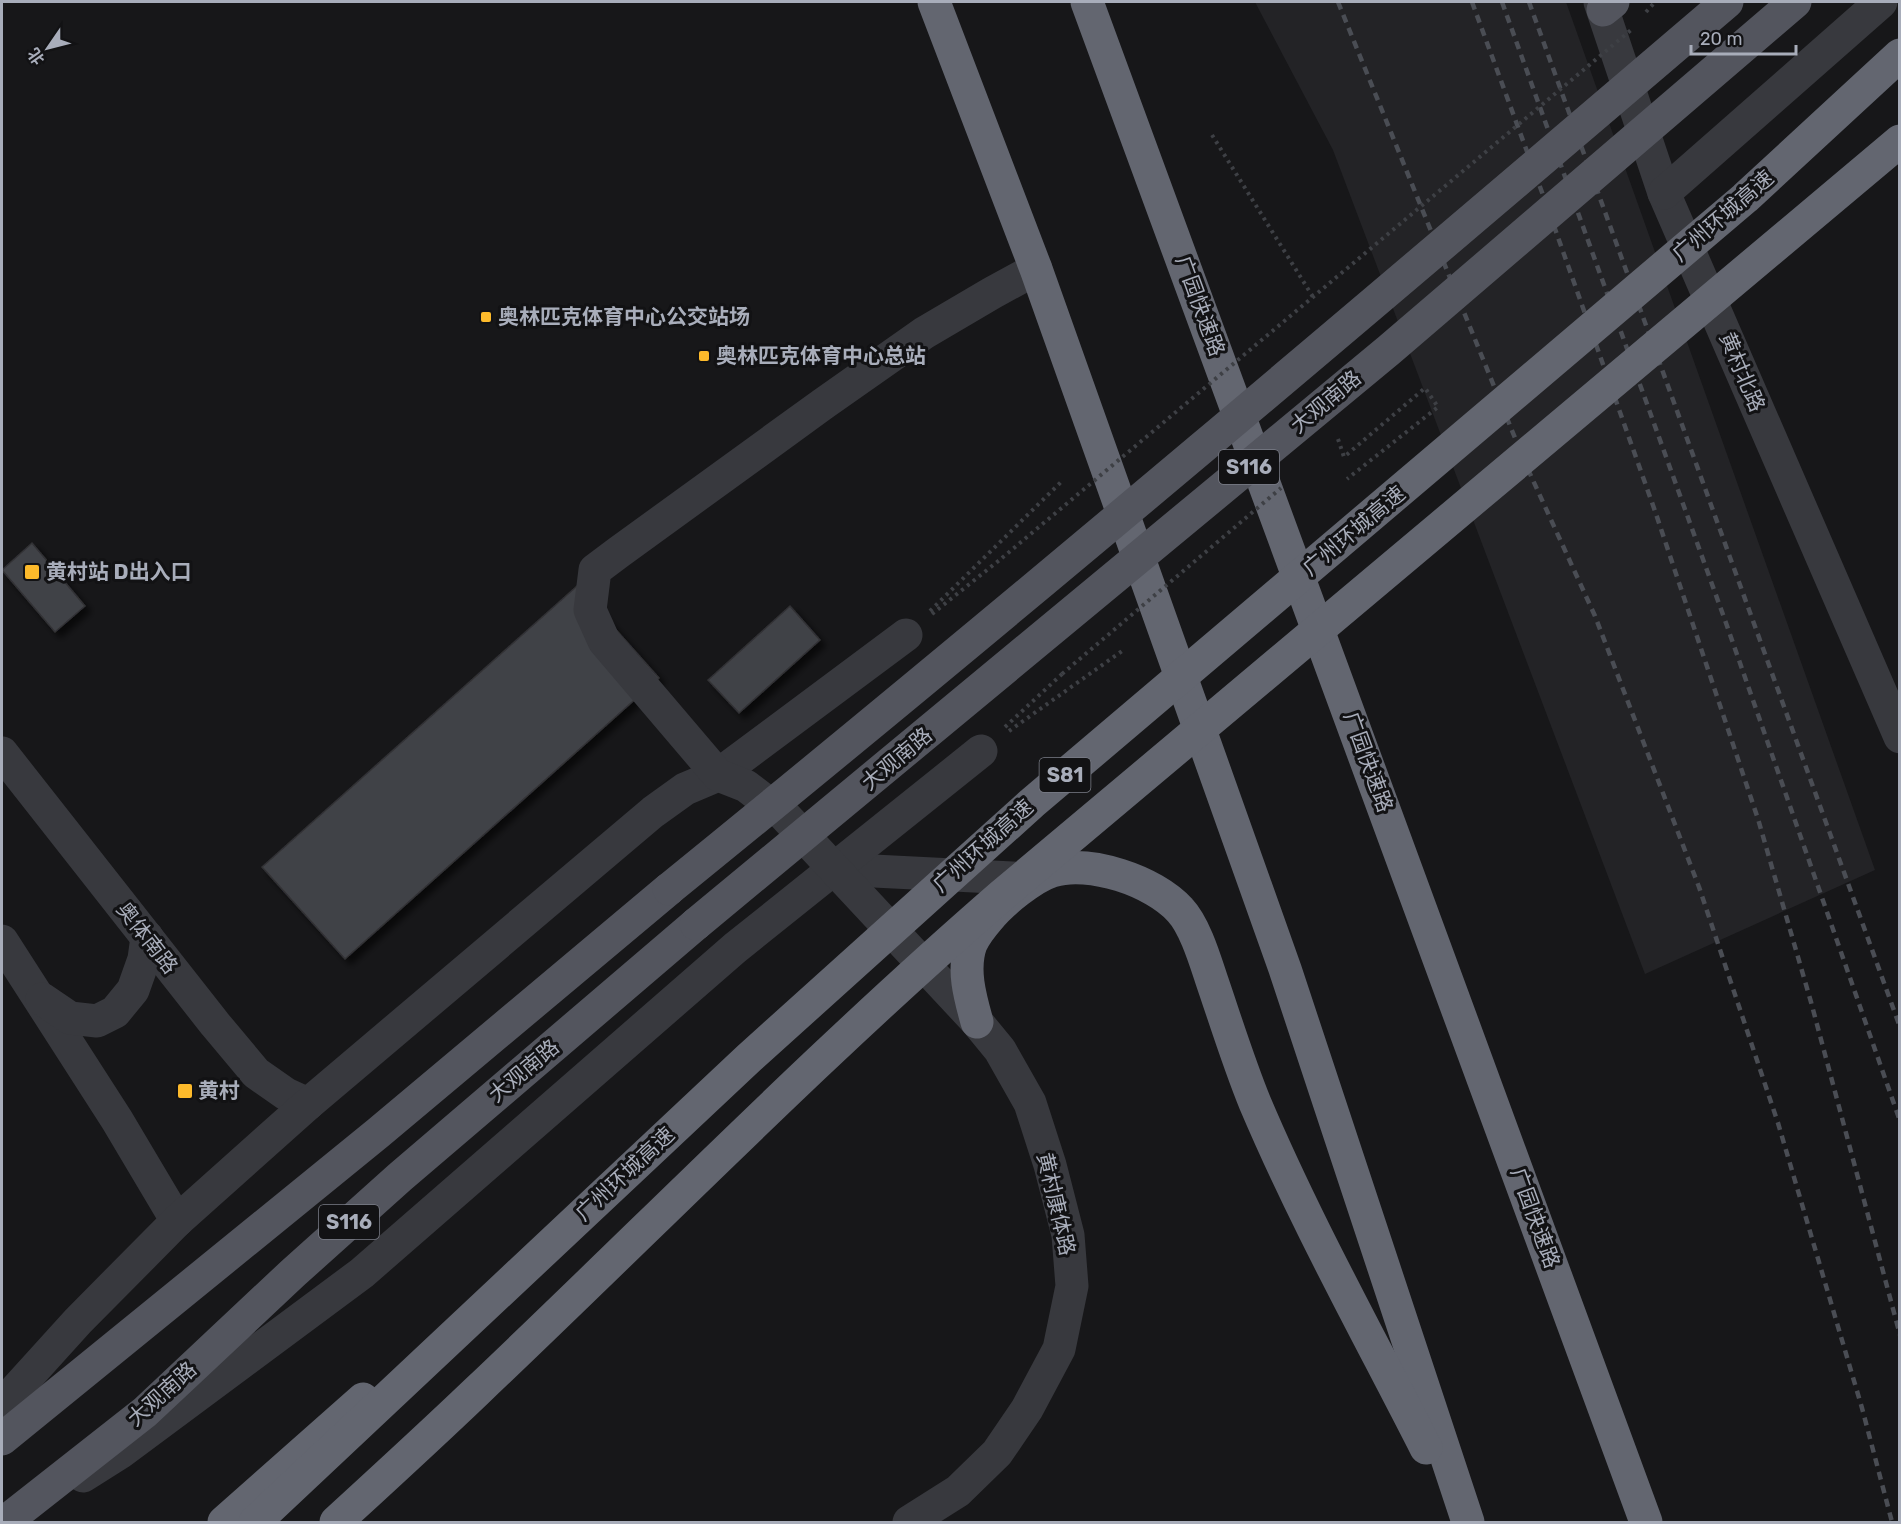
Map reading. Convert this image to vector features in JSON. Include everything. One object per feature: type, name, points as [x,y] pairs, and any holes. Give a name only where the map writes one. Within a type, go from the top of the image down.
[{"type":"highway","points":[[934,2],[1036,269],[1285,969],[1466,1522]]},
{"type":"highway","name":"广园快速路","points":[[1087,2],[1646,1522]]},
{"type":"highway","name":"广州环城高速","points":[[255,1522],[749,1058],[1032,803],[1745,198],[1899,55]]},
{"type":"highway","name":"S81","points":[[336,1522],[478,1391],[687,1186],[923,964],[1899,141]]},
{"type":"highway","points":[[977,1022],[968,992],[967,968],[971,944],[994,912],[1034,879],[1053,870],[1081,868],[1117,874],[1160,892],[1181,910],[1194,932],[1247,1083],[1270,1139],[1466,1522]]},
{"type":"highway","points":[[367,1522],[821,1064],[922,965],[1001,896]]},
{"type":"highway","points":[[224,1522],[749,1058]]},
{"type":"main road","name":"大观南路","points":[[2,1439],[378,1133],[669,889],[896,705],[1344,329],[1727,2]]},
{"type":"main road","name":"大观南路","points":[[5,1522],[145,1412],[292,1273],[400,1177],[696,924],[1389,350],[1795,2]]},
{"type":"street","points":[[1664,193],[1881,2]]},
{"type":"street","name":"黄村北路","points":[[1605,4],[1664,193],[1899,737]]},
{"type":"street","points":[[718,775],[604,641],[590,610],[595,570],[924,333],[1036,269]]},
{"type":"street","points":[[2,1405],[78,1321],[177,1221],[308,1104],[653,812],[685,789],[718,775],[906,635]]},
{"type":"street","points":[[11,1522],[121,1452],[362,1273],[735,948],[981,751]]},
{"type":"street","name":"奥体南路","points":[[2,753],[256,1073],[286,1094],[308,1104]]},
{"type":"street","name":"黄村康体路","points":[[718,775],[746,786],[784,815],[977,1022],[1000,1050],[1030,1103],[1050,1165],[1068,1235],[1072,1286],[1059,1349],[1027,1409],[997,1453],[958,1491],[909,1522]]},
{"type":"street","points":[[834,870],[1034,879]]},
{"type":"street","points":[[38,997],[70,1018],[97,1022],[115,1012],[132,990],[144,959],[147,937]]},
{"type":"street","points":[[2,941],[117,1120],[177,1221]]},
{"type":"path","points":[[906,635],[1002,558],[1631,30]]},
{"type":"path","points":[[1212,135],[1313,297]]},
{"type":"path","points":[[1338,439],[1344,456],[1425,388],[1438,407],[1347,479]]},
{"type":"path","points":[[906,635],[1060,482]]},
{"type":"path","points":[[981,751],[1122,651]]},
{"type":"path","points":[[981,751],[1062,674]]},
{"type":"shaded area","points":[[1255,2],[1566,2],[1875,870],[1645,974],[1333,150]]},
{"type":"building","points":[[32,543],[85,606],[55,632],[2,570]]},
{"type":"building","points":[[577,586],[659,678],[345,959],[262,867]]},
{"type":"building","points":[[790,606],[820,640],[739,713],[708,680]]},
{"type":"railway","points":[[1338,2],[1526,465],[1595,616],[1699,887],[1778,1123],[1862,1408],[1892,1522]]},
{"type":"railway","points":[[1472,2],[1655,511],[1758,819],[1811,1002],[1900,1335]]},
{"type":"railway","points":[[1502,2],[1726,623],[1900,1121]]},
{"type":"railway","points":[[1529,2],[1900,1027]]},
{"type":"place","name":"奥林匹克体育中心公交站场","points":[[486,317]]},
{"type":"place","name":"奥林匹克体育中心总站","points":[[704,356]]},
{"type":"place","name":"黄村站 D出入口","points":[[32,572]]},
{"type":"place","name":"黄村","points":[[185,1091]]}]
